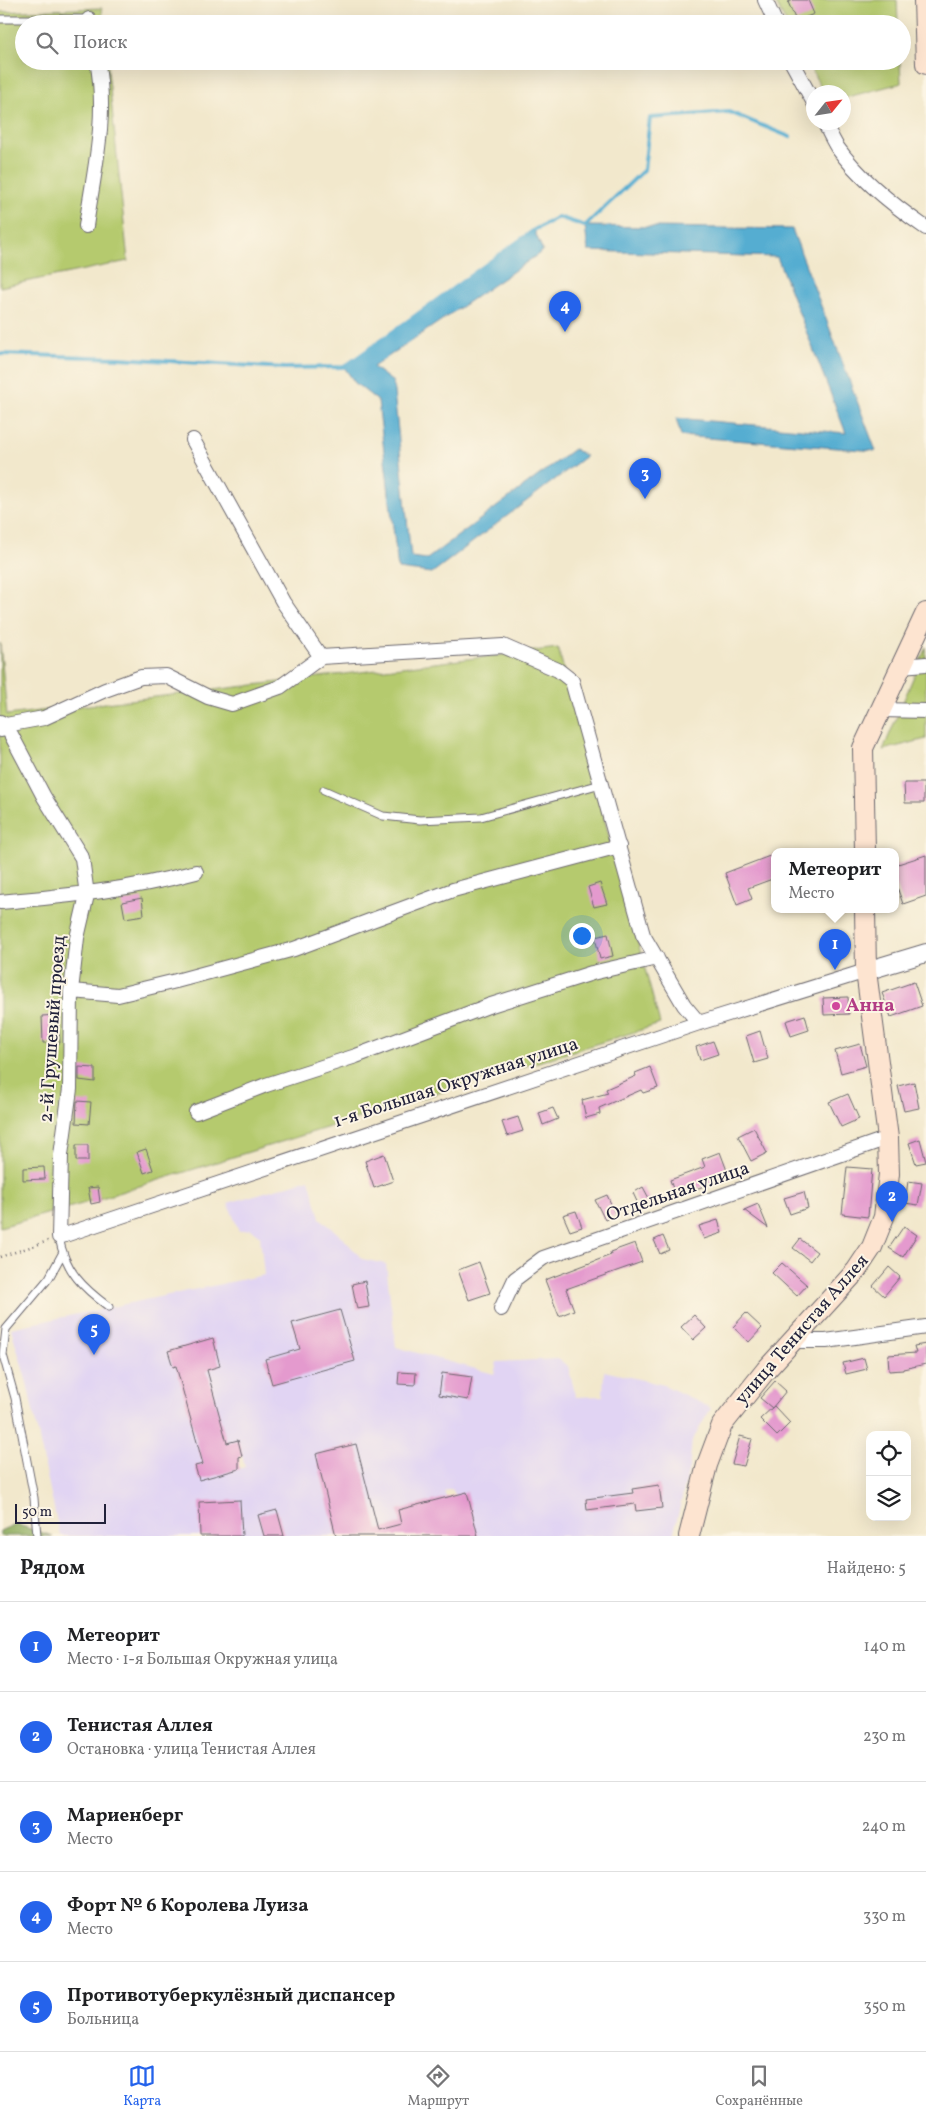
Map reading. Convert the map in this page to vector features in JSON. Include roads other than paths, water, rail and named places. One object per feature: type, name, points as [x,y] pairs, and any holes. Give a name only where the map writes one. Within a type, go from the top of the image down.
[{"type":"main road","points":[[924,0],[926,64]]},
{"type":"main road","points":[[865,848],[863,748],[926,613]]},
{"type":"main road","name":"улица Тенистая Аллея","points":[[689,1536],[708,1465],[722,1425],[792,1340],[856,1271],[872,1247],[884,1217],[889,1174],[888,1138],[866,971],[865,913]]},
{"type":"street","points":[[765,0],[772,15]]},
{"type":"street","points":[[86,226],[102,125],[99,70]]},
{"type":"street","points":[[796,70],[806,88]]},
{"type":"street","points":[[828,130],[837,146],[874,187],[907,215],[926,228]]},
{"type":"street","points":[[193,440],[283,602],[321,657]]},
{"type":"street","points":[[2,726],[44,718],[105,690],[141,677],[166,676],[208,697],[232,704],[280,687],[321,657],[503,646],[558,670],[572,681],[643,935],[684,1005],[699,1023]]},
{"type":"street","points":[[902,666],[926,664]]},
{"type":"street","points":[[881,710],[926,711]]},
{"type":"street","name":"2-й Грушевый проезд","points":[[2,726],[82,858],[87,895],[77,938],[71,991],[70,1088],[61,1155],[59,1237]]},
{"type":"street","points":[[71,991],[118,995],[176,981],[294,949],[453,890],[619,846]]},
{"type":"street","points":[[0,902],[87,895],[158,882],[196,872]]},
{"type":"street","name":"1-я Большая Окружная улица","points":[[59,1237],[699,1023],[926,953]]},
{"type":"street","points":[[196,1112],[266,1085],[356,1056],[488,1006],[592,973],[657,958]]},
{"type":"street","name":"Отдельная улица","points":[[501,1309],[515,1279],[543,1258],[888,1138]]},
{"type":"street","points":[[792,1340],[826,1341],[926,1326]]},
{"type":"lane","points":[[0,19],[15,19]]},
{"type":"lane","points":[[324,790],[383,816],[420,820],[481,817],[601,784]]},
{"type":"lane","points":[[59,1237],[62,1254],[73,1273],[84,1288],[109,1307]]},
{"type":"lane","points":[[37,1536],[34,1498],[15,1398],[4,1355],[6,1329],[49,1278],[62,1254]]},
{"type":"water","points":[[585,226],[792,229],[876,451],[681,436],[676,418],[846,433],[777,257],[588,251]]},
{"type":"water","points":[[534,230],[543,251],[373,367],[393,382],[411,557],[427,559],[574,449],[586,456],[432,573],[398,569],[378,401],[355,383],[344,367]]},
{"type":"waterway","points":[[0,354],[118,358],[285,368],[344,367],[534,230],[558,217],[585,226],[644,170],[650,118],[729,112],[790,137]]},
{"type":"place","name":"Форт № 6 Королева Луиза","points":[[565,332]]},
{"type":"place","name":"Мариенберг","points":[[645,499]]},
{"type":"place","name":"Метеорит","points":[[835,970]]},
{"type":"place","name":"Анна","points":[[836,1006]]},
{"type":"place","name":"Тенистая Аллея","points":[[892,1222]]},
{"type":"place","name":"Противотуберкулёзный диспансер","points":[[94,1355]]}]
